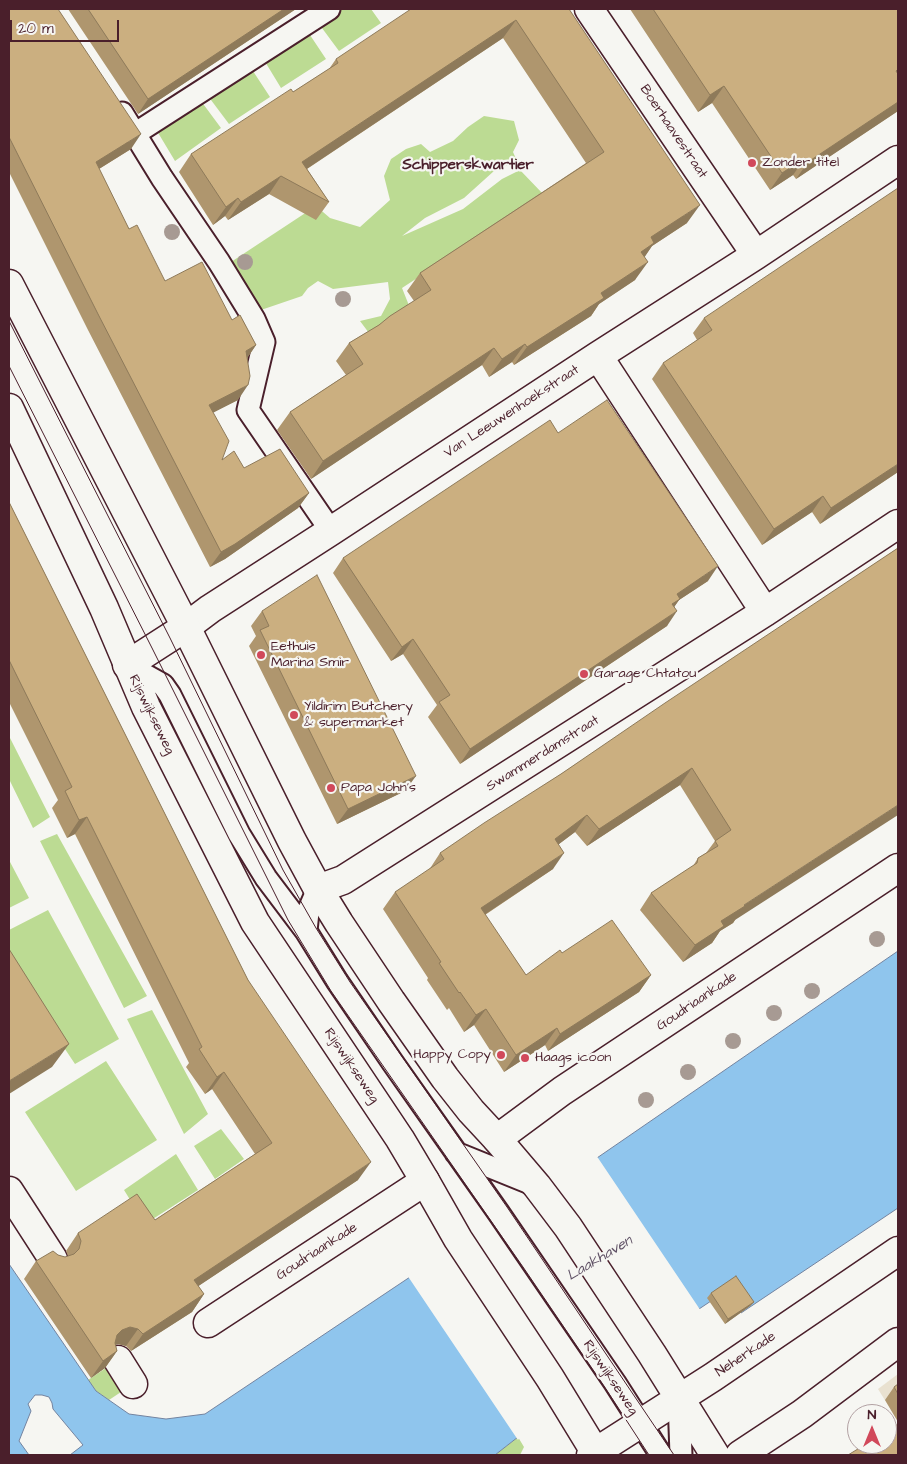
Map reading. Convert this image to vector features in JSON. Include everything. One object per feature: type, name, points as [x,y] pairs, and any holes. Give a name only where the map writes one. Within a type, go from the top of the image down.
[{"type":"main road","name":"Boerhaavestraat","points":[[589,9],[756,255]]},
{"type":"main road","name":"Van Leeuwenhoekstraat","points":[[127,665],[598,356],[756,255],[898,160]]},
{"type":"main road","points":[[9,284],[186,627],[292,841],[318,889],[429,1056],[471,1111],[537,1186],[568,1227],[652,1354],[715,1455]]},
{"type":"main road","points":[[598,356],[765,612]]},
{"type":"main road","name":"Rijswijkseweg","points":[[9,408],[104,608],[146,707],[255,922],[400,1139],[458,1239],[570,1410],[594,1454]]},
{"type":"main road","name":"Swammerdamstraat","points":[[318,889],[343,880],[765,612],[898,524]]},
{"type":"main road","name":"Goudriaankade","points":[[497,1139],[562,1091],[898,868]]},
{"type":"main road","name":"Goudriaankade","points":[[208,1323],[425,1181]]},
{"type":"main road","points":[[9,1191],[53,1259]]},
{"type":"main road","name":"Neherkade","points":[[594,1454],[794,1323],[898,1251]]},
{"type":"main road","points":[[740,1455],[810,1409],[898,1342]]},
{"type":"main road","points":[[118,1360],[133,1384]]},
{"type":"lane","points":[[136,133],[329,9]]},
{"type":"lane","points":[[114,100],[162,178],[219,262],[254,319],[264,342],[248,410],[331,531]]},
{"type":"lane","name":"Rijswijkseweg","points":[[127,665],[163,684],[239,834],[266,878],[306,931],[337,981],[498,1212],[661,1455]]},
{"type":"lane","points":[[306,931],[308,912],[318,889]]},
{"type":"lane","points":[[456,1153],[537,1186]]},
{"type":"lane","points":[[679,1398],[681,1455]]},
{"type":"shaded area","points":[[898,1374],[898,1421],[897,1404],[887,1404],[878,1389]]},
{"type":"green space","points":[[341,9],[371,9],[381,23],[339,51],[319,24]]},
{"type":"green space","points":[[308,32],[326,59],[281,88],[264,60]]},
{"type":"green space","points":[[251,68],[270,97],[229,124],[208,96]]},
{"type":"green space","points":[[201,101],[221,128],[175,161],[157,131]]},
{"type":"green space","points":[[484,116],[514,121],[519,140],[513,152],[517,161],[494,171],[464,198],[425,218],[402,236],[463,209],[502,179],[520,170],[544,195],[402,288],[410,308],[369,333],[360,321],[381,316],[390,299],[388,282],[333,289],[318,281],[308,288],[302,296],[261,310],[231,262],[316,206],[330,218],[360,227],[390,200],[384,176],[391,159],[406,149],[421,144],[430,152],[453,141]]},
{"type":"green space","points":[[9,736],[50,817],[33,828],[9,779]]},
{"type":"green space","points":[[57,834],[147,996],[124,1008],[40,841]]},
{"type":"green space","points":[[9,860],[29,898],[9,908]]},
{"type":"green space","points":[[48,910],[119,1039],[75,1064],[9,965],[9,930]]},
{"type":"green space","points":[[152,1010],[208,1114],[184,1134],[127,1019]]},
{"type":"green space","points":[[106,1061],[157,1140],[76,1191],[25,1112]]},
{"type":"green space","points":[[221,1129],[244,1159],[215,1179],[194,1146]]},
{"type":"green space","points":[[176,1154],[198,1190],[145,1224],[124,1190]]},
{"type":"green space","points":[[118,1360],[133,1384],[109,1400],[96,1391],[88,1380]]},
{"type":"green space","points":[[518,1437],[524,1447],[520,1455],[495,1455]]},
{"type":"water","name":"Laakhaven","points":[[898,951],[898,1208],[741,1313],[726,1291],[699,1309],[696,1305],[512,1428],[518,1437],[495,1455],[70,1455],[83,1445],[53,1409],[49,1397],[35,1395],[28,1404],[31,1411],[19,1441],[29,1455],[9,1455],[9,1264],[96,1391],[129,1414],[166,1419],[205,1414],[413,1275],[450,1331],[629,1212],[594,1160]]},
{"type":"pier","points":[[596,1155],[701,1311],[695,1308],[515,1428],[520,1437],[518,1440],[407,1275],[412,1272],[415,1273],[451,1328],[626,1211],[592,1161],[592,1158]]},
{"type":"building","points":[[9,9],[58,9],[141,134],[96,162],[129,229],[137,225],[165,281],[202,262],[232,320],[240,315],[256,345],[246,351],[250,376],[248,385],[209,405],[229,441],[222,460],[234,451],[244,468],[280,449],[309,493],[221,552],[9,137]]},
{"type":"building","points":[[88,9],[284,9],[148,99]]},
{"type":"building","points":[[411,9],[569,9],[700,205],[651,237],[654,243],[641,252],[648,262],[601,293],[604,298],[527,347],[525,344],[502,359],[494,348],[323,461],[290,412],[363,364],[349,343],[431,290],[420,273],[604,152],[516,20],[302,162],[329,202],[281,176],[241,202],[238,198],[226,207],[191,154],[291,89],[293,92],[338,63],[336,59]]},
{"type":"building","points":[[653,9],[898,9],[898,69],[896,71],[898,74],[898,102],[808,162],[805,158],[782,173],[724,86],[710,95]]},
{"type":"building","points":[[898,188],[898,464],[831,508],[823,496],[774,529],[663,363],[712,330],[704,318]]},
{"type":"building","points":[[607,400],[718,566],[677,594],[680,599],[672,604],[677,611],[470,749],[439,702],[450,695],[413,639],[402,647],[343,558],[550,420],[558,433]]},
{"type":"building","points":[[9,502],[248,980],[371,1162],[194,1280],[204,1294],[143,1334],[138,1329],[130,1327],[122,1330],[117,1335],[115,1343],[117,1351],[103,1361],[36,1261],[53,1251],[65,1257],[74,1254],[79,1249],[81,1241],[78,1233],[137,1194],[155,1220],[272,1143],[224,1072],[217,1077],[199,1049],[202,1047],[87,817],[79,820],[65,791],[72,787],[9,660]]},
{"type":"building","points":[[898,548],[898,805],[744,905],[721,921],[724,926],[695,945],[651,893],[697,863],[698,858],[718,846],[715,841],[731,830],[692,768],[599,829],[587,815],[555,839],[564,853],[481,908],[526,975],[560,950],[562,953],[612,920],[651,975],[560,1034],[557,1028],[516,1055],[486,1009],[476,1015],[459,993],[395,892],[444,859],[440,853]]},
{"type":"building","points":[[317,575],[416,776],[348,809],[260,630],[269,626],[262,611]]},
{"type":"building","points":[[9,949],[69,1044],[9,1081]]},
{"type":"building","points":[[736,1276],[754,1302],[728,1319],[711,1293]]},
{"type":"building","points":[[898,1384],[898,1394],[894,1387]]},
{"type":"building","points":[[897,1425],[898,1455],[848,1455],[897,1454]]},
{"type":"tram line","points":[[9,321],[170,638],[283,870],[316,928],[350,982],[507,1207],[674,1455]]},
{"type":"tram line","points":[[9,366],[288,920],[331,991],[523,1267],[649,1455]]},
{"type":"place","name":"Zonder titel","points":[[752,163]]},
{"type":"place","name":"Eethuis Marina Smir","points":[[261,655]]},
{"type":"place","name":"Garage Chtatou","points":[[584,674]]},
{"type":"place","name":"Yildirim Butchery & supermarket","points":[[294,715]]},
{"type":"place","name":"Papa John's","points":[[331,788]]},
{"type":"place","name":"Happy Copy","points":[[501,1055]]},
{"type":"place","name":"Haags icoon","points":[[525,1058]]},
{"type":"district","name":"Schipperskwartier","points":[[468,166]]}]
